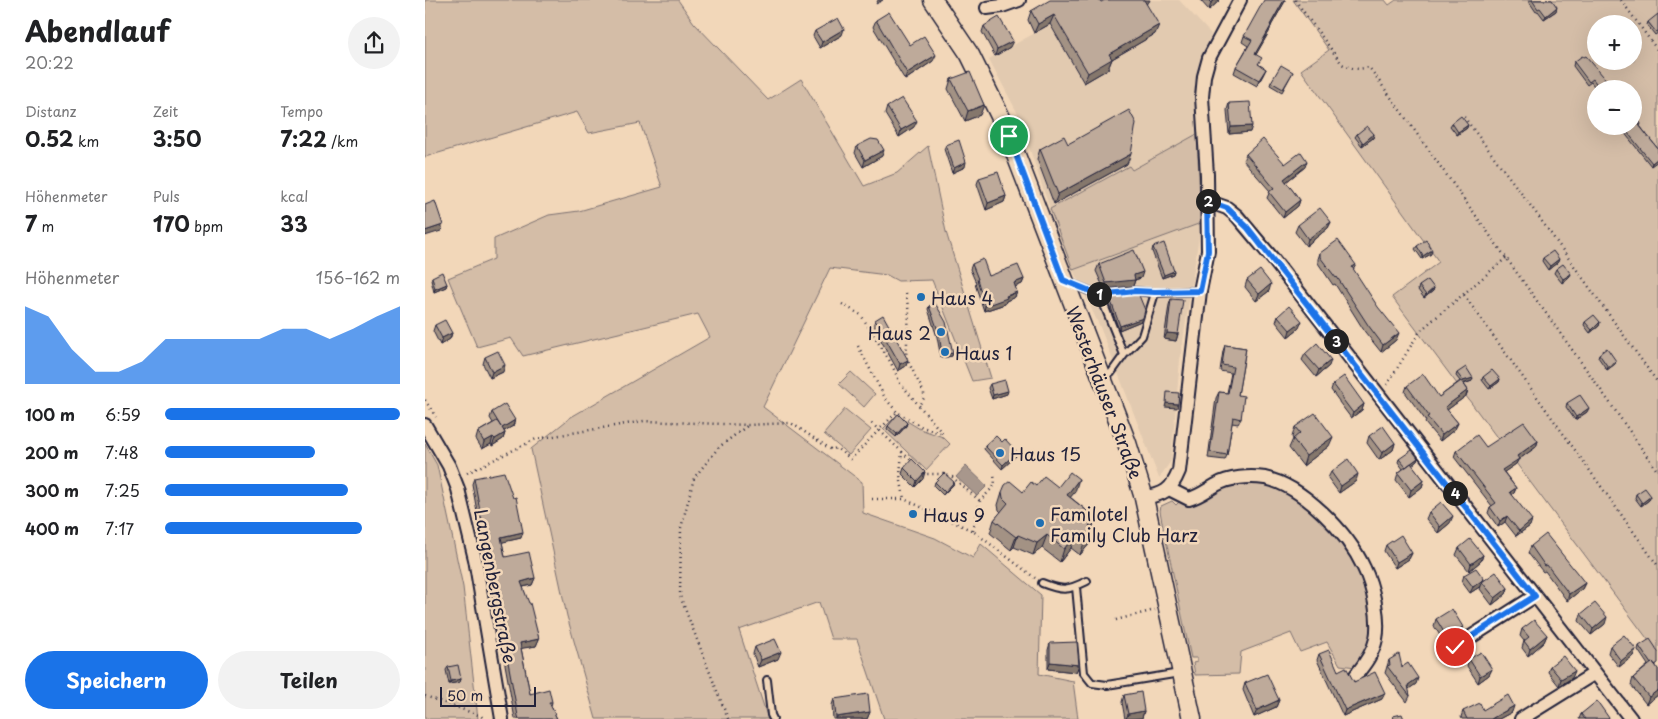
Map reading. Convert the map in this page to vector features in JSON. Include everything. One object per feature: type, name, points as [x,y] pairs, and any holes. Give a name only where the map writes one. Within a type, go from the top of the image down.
[{"type":"main road","name":"Westerhäuser Straße","points":[[933,0],[970,55],[1009,136],[1127,443],[1144,498],[1192,719]]},
{"type":"street","points":[[987,8],[1002,6],[1019,0]]},
{"type":"street","points":[[1144,498],[1169,489],[1179,471],[1200,291],[1208,251],[1204,76],[1216,43],[1240,0]]},
{"type":"street","points":[[1207,201],[1227,208],[1247,227],[1631,719]]},
{"type":"street","name":"Langenbergstraße","points":[[425,425],[449,466],[458,489],[475,559],[502,719]]},
{"type":"street","points":[[1169,489],[1189,499],[1201,495],[1217,484],[1241,478],[1263,478],[1281,483],[1297,491],[1323,513],[1359,557],[1373,594],[1376,638],[1368,660],[1356,675]]},
{"type":"street","points":[[1455,647],[1535,596]]},
{"type":"street","points":[[1521,719],[1595,673]]},
{"type":"lane","points":[[1063,280],[1100,295],[1135,291],[1200,291]]},
{"type":"lane","points":[[1102,379],[1111,373],[1142,336],[1155,292]]},
{"type":"lane","points":[[1100,295],[1124,356]]},
{"type":"lane","points":[[1042,583],[1058,590],[1076,587],[1087,581]]},
{"type":"lane","points":[[1076,587],[1084,673],[1092,684],[1107,685],[1182,673]]},
{"type":"lane","points":[[767,680],[773,719]]},
{"type":"path","points":[[1295,0],[1342,64],[1352,69],[1369,67],[1658,472]]},
{"type":"path","points":[[1621,0],[1658,50]]},
{"type":"path","points":[[1463,117],[1536,213],[1658,383]]},
{"type":"path","points":[[1380,397],[1420,331],[1506,258]]},
{"type":"path","points":[[906,293],[909,314],[906,357],[923,393],[924,398],[919,405]]},
{"type":"path","points":[[1464,295],[1658,566]]},
{"type":"path","points":[[842,304],[861,315],[891,363],[901,383],[943,434],[922,427],[897,412],[885,398],[858,346]]},
{"type":"path","points":[[467,473],[536,440],[643,421],[748,425],[791,422],[832,450],[837,448],[851,459],[897,412]]},
{"type":"path","points":[[869,421],[913,462]]},
{"type":"path","points":[[728,719],[680,596],[681,528],[694,478],[719,447],[748,425]]},
{"type":"path","points":[[902,452],[903,499]]},
{"type":"path","points":[[919,467],[926,474],[943,474],[952,478],[980,501]]},
{"type":"path","points":[[973,530],[980,501],[995,485],[994,474]]},
{"type":"path","points":[[872,499],[903,499],[973,530],[1042,583]]},
{"type":"path","points":[[1117,620],[1159,609]]},
{"type":"path","points":[[425,696],[481,716],[484,719]]},
{"type":"shaded area","points":[[425,0],[678,0],[694,23],[768,100],[801,79],[864,186],[897,173],[928,146],[946,232],[991,378],[972,381],[932,280],[898,281],[887,275],[830,268],[763,407],[862,482],[863,513],[935,538],[973,558],[981,544],[1041,595],[1039,674],[1073,681],[1078,719],[884,719],[857,639],[831,639],[819,602],[739,630],[768,719],[596,719],[567,616],[531,449],[571,417],[710,337],[698,314],[523,356],[511,338],[477,347],[448,278],[494,259],[494,239],[549,215],[579,211],[662,187],[640,123],[589,133],[577,112],[425,157]]},
{"type":"shaded area","points":[[1109,0],[1179,0],[1211,34],[1201,65],[1194,98],[1197,134],[1131,170],[1128,166],[1050,209],[1018,114],[989,59],[1049,25],[1054,32]]},
{"type":"shaded area","points":[[1293,0],[1385,0],[1389,5],[1396,0],[1658,0],[1658,653],[1392,297],[1439,262],[1301,70],[1329,50]]},
{"type":"shaded area","points":[[1197,134],[1201,223],[1073,270],[1050,209],[1129,166],[1132,170]]},
{"type":"shaded area","points":[[1201,223],[1180,360],[1171,461],[1159,478],[1100,327],[1073,270]]},
{"type":"shaded area","points":[[851,372],[875,394],[864,407],[839,384]]},
{"type":"shaded area","points":[[845,409],[871,430],[849,455],[824,434]]},
{"type":"shaded area","points":[[897,415],[920,429],[943,437],[950,444],[926,470],[883,429]]},
{"type":"shaded area","points":[[425,444],[437,465],[463,587],[478,719],[425,719]]},
{"type":"shaded area","points":[[966,466],[987,486],[977,496],[956,477]]},
{"type":"shaded area","points":[[1241,482],[1274,486],[1298,498],[1328,527],[1342,544],[1364,584],[1370,606],[1372,627],[1367,648],[1356,667],[1340,665],[1327,642],[1300,652],[1291,633],[1241,652],[1239,674],[1195,675],[1193,663],[1197,662],[1197,658],[1191,658],[1165,536],[1168,536],[1168,532],[1164,533],[1160,511],[1161,506],[1172,501],[1176,505],[1179,502],[1186,504],[1196,503],[1218,489]]},
{"type":"building","points":[[1050,0],[1100,0],[1101,2],[1105,0],[1144,0],[1159,25],[1109,54],[1112,59],[1088,73],[1054,15],[1038,24],[1031,11]]},
{"type":"building","points":[[1264,0],[1284,0],[1255,54],[1262,58],[1258,64],[1266,69],[1259,80],[1236,67],[1252,40],[1244,36]]},
{"type":"building","points":[[1532,0],[1552,0],[1557,7],[1546,16]]},
{"type":"building","points":[[889,12],[910,45],[924,36],[936,55],[907,73],[876,20]]},
{"type":"building","points":[[1658,14],[1658,31],[1656,32],[1648,22]]},
{"type":"building","points":[[999,17],[1013,41],[997,49],[984,26]]},
{"type":"building","points":[[838,18],[844,29],[822,42],[815,31]]},
{"type":"building","points":[[1582,56],[1586,56],[1587,70],[1598,70],[1606,80],[1588,80],[1574,62]]},
{"type":"building","points":[[1281,65],[1293,72],[1283,89],[1271,82]]},
{"type":"building","points":[[970,72],[984,105],[968,111],[951,79]]},
{"type":"building","points":[[902,98],[917,121],[901,130],[887,107]]},
{"type":"building","points":[[1250,102],[1252,126],[1231,127],[1229,103]]},
{"type":"building","points":[[1129,110],[1136,123],[1131,154],[1058,194],[1040,149],[1064,136],[1068,144]]},
{"type":"building","points":[[1461,116],[1468,125],[1458,132],[1452,123]]},
{"type":"building","points":[[1367,126],[1374,134],[1363,143],[1357,134]]},
{"type":"building","points":[[1642,129],[1658,149],[1658,158],[1652,163],[1630,135],[1642,135]]},
{"type":"building","points":[[871,139],[878,140],[884,150],[865,160],[857,146]]},
{"type":"building","points":[[1263,139],[1285,164],[1301,152],[1307,161],[1284,179],[1300,200],[1285,212],[1269,192],[1274,188],[1246,154]]},
{"type":"building","points":[[959,140],[966,162],[954,168],[946,145]]},
{"type":"building","points":[[998,172],[1006,196],[988,203],[979,178]]},
{"type":"building","points":[[435,201],[443,225],[425,231],[425,205]]},
{"type":"building","points":[[1320,208],[1331,222],[1308,239],[1298,225]]},
{"type":"building","points":[[1338,240],[1356,265],[1352,267],[1378,307],[1399,333],[1383,345],[1337,277],[1320,257],[1320,253]]},
{"type":"building","points":[[1426,240],[1432,250],[1423,256],[1417,246]]},
{"type":"building","points":[[1164,243],[1174,271],[1164,275],[1153,247]]},
{"type":"building","points":[[1134,250],[1143,272],[1134,275],[1135,280],[1106,283],[1099,264]]},
{"type":"building","points":[[1553,251],[1559,259],[1550,266],[1543,258]]},
{"type":"building","points":[[983,259],[989,276],[1018,265],[1024,279],[1014,283],[1017,292],[985,306],[972,264]]},
{"type":"building","points":[[1563,264],[1571,274],[1563,279],[1556,269]]},
{"type":"building","points":[[1260,270],[1271,284],[1259,294],[1247,280]]},
{"type":"building","points":[[442,272],[447,284],[435,289],[432,277]]},
{"type":"building","points":[[1428,280],[1434,288],[1426,295],[1419,286]]},
{"type":"building","points":[[1138,293],[1145,310],[1143,318],[1120,326],[1109,296]]},
{"type":"building","points":[[1171,299],[1183,300],[1178,334],[1167,333]]},
{"type":"building","points":[[935,303],[946,322],[953,353],[942,355],[939,333],[929,306]]},
{"type":"building","points":[[1289,306],[1302,321],[1290,330],[1278,316]]},
{"type":"building","points":[[883,315],[908,360],[900,364],[875,320]]},
{"type":"building","points":[[1594,315],[1600,322],[1592,330],[1585,322]]},
{"type":"building","points":[[445,320],[452,333],[442,338],[435,325]]},
{"type":"building","points":[[1317,343],[1331,360],[1319,370],[1305,354]]},
{"type":"building","points":[[1225,345],[1246,348],[1238,395],[1244,396],[1241,419],[1233,417],[1227,455],[1210,452],[1219,392],[1228,393],[1233,367],[1222,365]]},
{"type":"building","points":[[1607,348],[1616,361],[1608,367],[1599,354]]},
{"type":"building","points":[[498,351],[505,365],[492,372],[485,357]]},
{"type":"building","points":[[1466,367],[1473,378],[1463,381],[1457,373]]},
{"type":"building","points":[[1492,370],[1500,379],[1491,386],[1483,377]]},
{"type":"building","points":[[1423,374],[1439,397],[1461,381],[1468,390],[1445,407],[1458,423],[1442,435],[1427,417],[1429,416],[1407,386]]},
{"type":"building","points":[[1344,376],[1364,404],[1353,413],[1333,384]]},
{"type":"building","points":[[1005,380],[1008,391],[993,395],[990,384]]},
{"type":"building","points":[[1167,392],[1179,393],[1178,404],[1166,403]]},
{"type":"building","points":[[1580,395],[1589,408],[1576,417],[1567,403]]},
{"type":"building","points":[[505,404],[515,420],[502,428],[505,433],[495,439],[493,437],[484,442],[478,432],[497,421],[501,427],[492,412]]},
{"type":"building","points":[[1315,413],[1333,437],[1306,456],[1293,439],[1300,433],[1295,427]]},
{"type":"building","points":[[898,414],[907,423],[897,434],[888,426]]},
{"type":"building","points":[[1524,422],[1538,441],[1517,456],[1519,459],[1502,470],[1516,488],[1510,492],[1532,520],[1519,531],[1507,516],[1500,521],[1490,507],[1496,503],[1456,451],[1477,435],[1486,447]]},
{"type":"building","points":[[1383,426],[1395,443],[1382,453],[1369,436]]},
{"type":"building","points":[[996,436],[1002,442],[1005,439],[1017,452],[1003,465],[985,446]]},
{"type":"building","points":[[1412,450],[1418,458],[1406,467],[1399,459]]},
{"type":"building","points":[[912,459],[925,472],[917,481],[904,468]]},
{"type":"building","points":[[1348,459],[1358,474],[1341,486],[1331,472]]},
{"type":"building","points":[[1411,463],[1424,480],[1411,490],[1398,473]]},
{"type":"building","points":[[504,472],[513,498],[516,497],[523,532],[501,537],[505,557],[529,552],[535,578],[521,582],[530,603],[539,639],[520,643],[530,694],[549,689],[552,702],[549,702],[557,719],[519,719],[518,716],[474,478]]},
{"type":"building","name":"Familotel Family Club Harz","points":[[1070,472],[1079,479],[1067,495],[1096,518],[1089,526],[1094,530],[1084,543],[1075,535],[1064,549],[1047,535],[1037,543],[1018,535],[1016,537],[994,520],[1008,503],[1003,498],[1002,492],[1005,485],[1010,481],[1023,492],[1031,482],[1036,486],[1044,476],[1058,487]]},
{"type":"building","points":[[944,473],[954,482],[945,492],[935,482]]},
{"type":"building","points":[[1645,488],[1651,496],[1642,503],[1636,494]]},
{"type":"building","points":[[1441,502],[1453,516],[1440,527],[1429,512]]},
{"type":"building","points":[[1546,534],[1585,583],[1569,594],[1531,546]]},
{"type":"building","points":[[1401,535],[1412,553],[1397,562],[1386,545]]},
{"type":"building","points":[[1470,539],[1483,555],[1471,564],[1459,548]]},
{"type":"building","points":[[1476,568],[1484,579],[1473,587],[1464,575]]},
{"type":"building","points":[[1496,572],[1508,588],[1495,598],[1482,582]]},
{"type":"building","points":[[1595,603],[1607,617],[1593,629],[1581,614]]},
{"type":"building","points":[[1452,609],[1463,627],[1447,637],[1436,619]]},
{"type":"building","points":[[1534,620],[1547,635],[1530,649],[1524,641],[1529,637],[1522,629]]},
{"type":"building","points":[[1624,635],[1636,649],[1621,661],[1610,646]]},
{"type":"building","points":[[775,639],[781,652],[761,660],[755,647]]},
{"type":"building","points":[[1650,639],[1658,652],[1658,663],[1655,665],[1653,662],[1651,664],[1639,646]]},
{"type":"building","points":[[1077,642],[1079,665],[1050,662],[1050,643]]},
{"type":"building","points":[[1329,650],[1338,671],[1346,667],[1354,682],[1375,672],[1385,693],[1345,710],[1319,654]]},
{"type":"building","points":[[1481,652],[1492,669],[1480,676],[1469,659]]},
{"type":"building","points":[[1399,654],[1402,667],[1408,663],[1418,678],[1408,685],[1410,696],[1387,666],[1390,665],[1389,660]]},
{"type":"building","points":[[1563,656],[1575,671],[1561,679],[1550,666]]},
{"type":"building","points":[[1653,662],[1658,669],[1658,690],[1649,697],[1633,678]]},
{"type":"building","points":[[458,665],[461,679],[451,681],[448,667]]},
{"type":"building","points":[[1267,674],[1279,700],[1257,710],[1245,683]]},
{"type":"building","points":[[1141,692],[1144,711],[1128,714],[1124,695]]},
{"type":"building","points":[[868,694],[870,712],[836,717],[834,699]]},
{"type":"building","points":[[1508,695],[1514,706],[1491,719],[1467,719],[1463,711],[1480,703],[1483,710]]},
{"type":"building","points":[[1597,701],[1609,718],[1585,719],[1581,714]]},
{"type":"building","points":[[1402,714],[1404,719],[1394,719],[1393,716]]},
{"type":"place","name":"Haus 4","points":[[921,297]]},
{"type":"place","name":"Haus 2","points":[[941,332]]},
{"type":"place","name":"Haus 1","points":[[945,352]]},
{"type":"place","name":"Haus 15","points":[[1000,453]]},
{"type":"place","name":"Haus 9","points":[[913,514]]},
{"type":"place","name":"Familotel Family Club Harz","points":[[1040,523]]},
{"type":"route","points":[[1009,136],[1063,280],[1100,295],[1135,291],[1200,291],[1208,251],[1207,201],[1227,208],[1247,227],[1535,596],[1455,647]]}]
